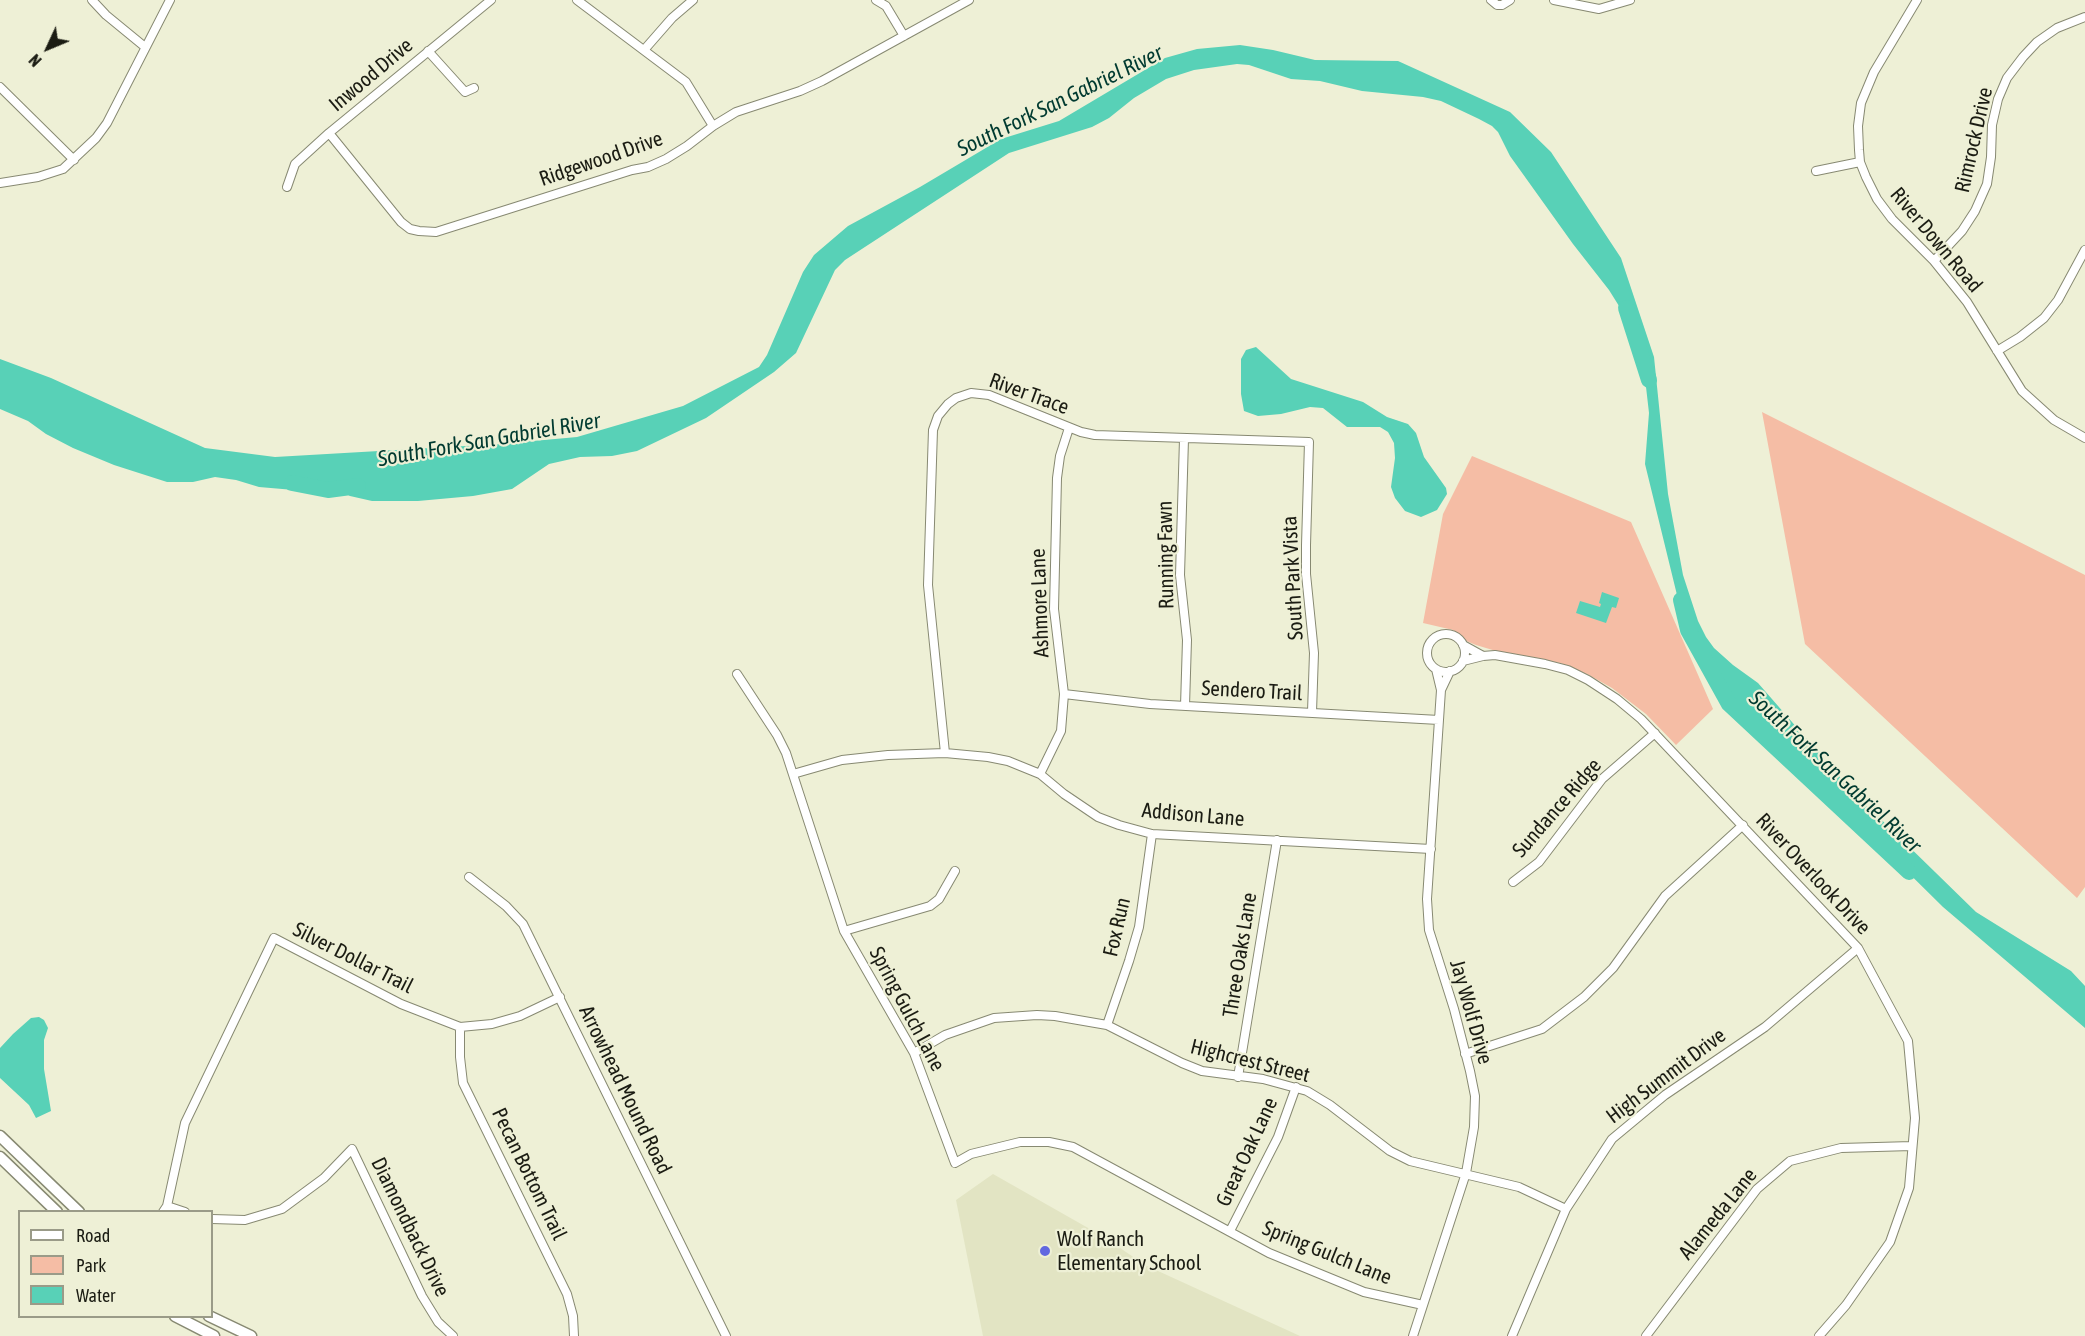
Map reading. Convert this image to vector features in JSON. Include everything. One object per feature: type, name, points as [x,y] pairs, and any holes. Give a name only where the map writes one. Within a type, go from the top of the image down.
[{"type":"street","points":[[92,0],[106,15],[145,47]]},
{"type":"street","points":[[0,183],[50,174],[63,169],[96,138],[107,123],[170,0]]},
{"type":"street","name":"Inwood Drive","points":[[287,187],[295,164],[329,133],[491,0]]},
{"type":"street","points":[[577,0],[686,82],[713,126]]},
{"type":"street","points":[[645,50],[672,18],[693,0]]},
{"type":"street","points":[[876,0],[886,6],[904,36]]},
{"type":"street","name":"Ridgewood Drive","points":[[329,133],[401,222],[410,229],[427,233],[445,230],[648,167],[687,146],[736,112],[822,81],[969,0]]},
{"type":"street","points":[[1491,0],[1497,5],[1502,5],[1510,0]]},
{"type":"street","points":[[1554,0],[1599,9],[1630,0]]},
{"type":"street","name":"River Down Road","points":[[1917,0],[1874,72],[1861,103],[1858,126],[1860,162],[1877,199],[1892,219],[1934,261],[1967,302],[2016,384],[2036,406],[2054,420],[2085,438]]},
{"type":"street","name":"Rimrock Drive","points":[[1934,261],[1949,247],[1976,211],[1987,184],[1992,125],[1998,99],[2007,78],[2037,42],[2057,28],[2085,17]]},
{"type":"street","points":[[428,51],[465,92],[474,88]]},
{"type":"street","points":[[0,87],[73,161]]},
{"type":"street","points":[[1816,171],[1860,162]]},
{"type":"street","points":[[1997,351],[2020,338],[2044,318],[2058,300],[2085,250]]},
{"type":"street","name":"River Trace","points":[[945,753],[928,585],[933,430],[942,410],[956,398],[977,393],[1004,400],[1068,428],[1095,435],[1309,442]]},
{"type":"street","name":"Ashmore Lane","points":[[1040,774],[1061,731],[1064,694],[1054,609],[1057,478],[1068,428]]},
{"type":"street","name":"Running Fawn","points":[[1184,439],[1179,575],[1187,640],[1185,706]]},
{"type":"street","name":"South Park Vista","points":[[1309,442],[1306,574],[1314,653],[1312,712]]},
{"type":"street","points":[[1463,645],[1465,656],[1458,668],[1450,671],[1436,669],[1431,665],[1427,648],[1433,638],[1438,635],[1455,636],[1463,645],[1484,656]]},
{"type":"street","name":"River Overlook Drive","points":[[1484,656],[1495,655],[1568,670],[1617,699],[1655,733],[1858,948],[1908,1041],[1915,1118],[1909,1188],[1890,1242],[1846,1305],[1819,1336]]},
{"type":"street","points":[[1463,661],[1484,656]]},
{"type":"street","name":"Jay Wolf Drive","points":[[1413,1336],[1466,1173],[1474,1127],[1475,1096],[1454,1010],[1429,930],[1427,899],[1441,690],[1436,669]]},
{"type":"street","name":"Jay Wolf Drive","points":[[1441,690],[1450,671]]},
{"type":"street","name":"Spring Gulch Lane","points":[[737,674],[777,735],[786,753],[844,931],[914,1053],[955,1163],[971,1154],[1020,1142],[1049,1142],[1073,1147],[1269,1253],[1364,1292],[1423,1305]]},
{"type":"street","name":"Sendero Trail","points":[[1064,694],[1185,706],[1439,720]]},
{"type":"street","name":"Sundance Ridge","points":[[1513,882],[1539,862],[1602,779],[1655,733]]},
{"type":"street","name":"Addison Lane","points":[[793,774],[842,760],[888,755],[945,753],[1008,761],[1040,774],[1098,817],[1152,834],[1431,849]]},
{"type":"street","points":[[1465,1054],[1542,1029],[1584,998],[1613,968],[1665,896],[1743,825]]},
{"type":"street","name":"Fox Run","points":[[1107,1025],[1139,927],[1152,834]]},
{"type":"street","name":"Three Oaks Lane","points":[[1238,1077],[1277,840]]},
{"type":"street","points":[[844,931],[930,906],[939,899],[955,871]]},
{"type":"street","name":"Arrowhead Mound Road","points":[[469,877],[506,906],[523,924],[726,1336]]},
{"type":"street","name":"Silver Dollar Trail","points":[[165,1209],[185,1123],[274,938],[401,1004],[460,1027],[492,1024],[520,1016],[560,997]]},
{"type":"street","name":"High Summit Drive","points":[[1512,1336],[1566,1209],[1612,1139],[1665,1095],[1765,1027],[1858,948]]},
{"type":"street","name":"Highcrest Street","points":[[914,1053],[945,1035],[993,1018],[1046,1016],[1107,1025],[1182,1064],[1202,1071],[1263,1079],[1307,1091],[1330,1105],[1389,1151],[1410,1161],[1519,1187],[1566,1209]]},
{"type":"street","name":"Pecan Bottom Trail","points":[[460,1027],[460,1057],[464,1083],[567,1294],[573,1316],[574,1336]]},
{"type":"street","name":"Great Oak Lane","points":[[1230,1231],[1278,1137],[1296,1087]]},
{"type":"street","points":[[0,1136],[77,1210]]},
{"type":"street","name":"Alameda Lane","points":[[1646,1336],[1756,1189],[1790,1161],[1841,1148],[1912,1146]]},
{"type":"street","name":"Diamondback Drive","points":[[213,1219],[245,1220],[282,1209],[324,1178],[352,1149],[422,1296],[438,1322],[453,1336]]},
{"type":"street","points":[[0,1157],[55,1210]]},
{"type":"street","points":[[177,1318],[214,1336]]},
{"type":"street","points":[[211,1318],[252,1336]]},
{"type":"shaded area","name":"Wolf Ranch Elementary School","points":[[993,1174],[1104,1237],[1145,1265],[1300,1336],[983,1336],[956,1200]]},
{"type":"green space","points":[[1762,412],[2085,575],[2085,887],[2077,898],[1805,644]]},
{"type":"green space","points":[[1472,456],[1631,522],[1713,709],[1676,745],[1646,714],[1612,688],[1587,674],[1560,663],[1476,645],[1464,640],[1453,630],[1423,623],[1443,514]]},
{"type":"water","points":[[1240,45],[1315,60],[1398,61],[1510,112],[1551,152],[1621,258],[1654,357],[1668,494],[1683,575],[1698,621],[1706,637],[1714,648],[1733,665],[1758,683],[1853,792],[1976,912],[2071,971],[2085,986],[2085,1028],[1943,907],[1864,829],[1772,744],[1731,697],[1701,657],[1677,595],[1645,464],[1649,413],[1642,352],[1634,330],[1609,290],[1510,156],[1498,132],[1492,126],[1441,101],[1362,91],[1320,81],[1291,79],[1249,65],[1237,64],[1194,70],[1166,79],[1092,127],[1009,153],[845,260],[835,270],[796,353],[774,372],[706,418],[637,451],[612,456],[580,457],[549,464],[512,489],[473,496],[418,501],[372,501],[350,496],[326,486],[294,490],[259,487],[215,477],[193,482],[167,482],[114,465],[73,448],[46,434],[28,421],[0,409],[0,359],[51,378],[205,448],[275,457],[500,444],[577,437],[683,406],[759,367],[767,355],[803,272],[814,255],[848,226],[1001,139],[1059,121],[1165,58],[1197,49]]},
{"type":"water","points":[[1256,347],[1291,379],[1363,402],[1387,417],[1408,424],[1416,433],[1424,457],[1446,488],[1447,494],[1437,510],[1421,517],[1405,511],[1395,498],[1391,487],[1395,458],[1394,443],[1388,432],[1380,427],[1347,427],[1323,408],[1310,407],[1281,414],[1258,416],[1244,411],[1241,394],[1241,359],[1246,350]]},
{"type":"water","points":[[1602,592],[1619,598],[1616,608],[1612,607],[1606,623],[1576,613],[1580,601],[1600,607]]},
{"type":"water","points":[[39,1017],[44,1020],[48,1028],[44,1040],[44,1069],[51,1111],[36,1118],[29,1105],[0,1078],[0,1048],[31,1018]]},
{"type":"waterway","name":"South Fork San Gabriel River","points":[[1626,308],[1649,380]]},
{"type":"waterway","name":"South Fork San Gabriel River","points":[[292,483],[328,490],[358,486]]},
{"type":"waterway","name":"South Fork San Gabriel River","points":[[1681,600],[1688,630],[1729,704],[1909,872]]},
{"type":"place","name":"Wolf Ranch Elementary School","points":[[1045,1251]]}]
